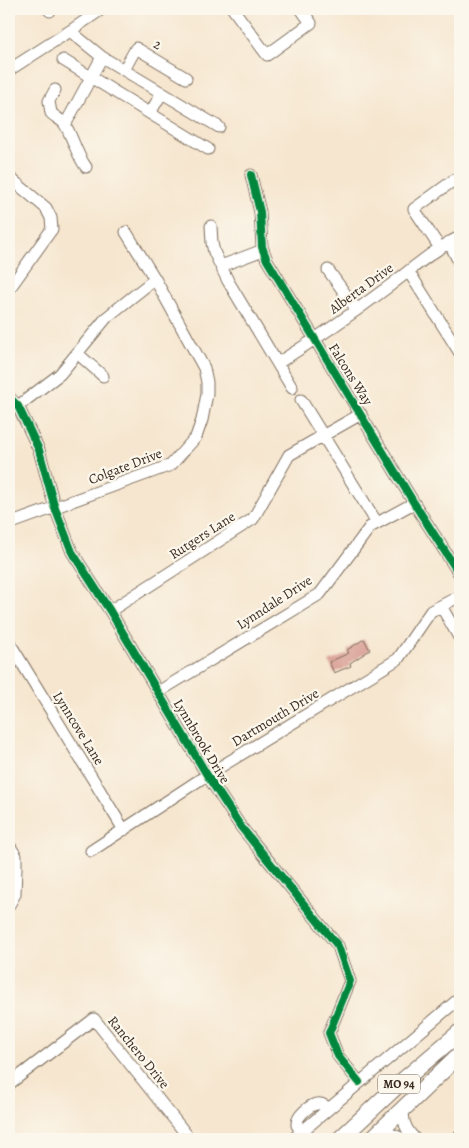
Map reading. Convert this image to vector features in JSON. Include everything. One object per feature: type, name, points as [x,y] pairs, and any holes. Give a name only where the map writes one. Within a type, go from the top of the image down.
[{"type":"highway","name":"MO 94","points":[[340,1139],[400,1083],[460,1032]]},
{"type":"highway","name":"MO 94","points":[[375,1136],[460,1054]]},
{"type":"street","points":[[9,70],[70,32],[102,9]]},
{"type":"street","points":[[233,9],[267,55],[311,23],[301,9]]},
{"type":"street","points":[[70,32],[102,58],[219,127]]},
{"type":"street","name":"2","points":[[124,70],[136,48],[186,78]]},
{"type":"street","points":[[65,125],[102,58]]},
{"type":"street","points":[[63,60],[208,149]]},
{"type":"street","points":[[55,90],[49,101],[51,113],[65,125],[86,167]]},
{"type":"street","points":[[150,113],[162,93]]},
{"type":"street","name":"Falcons Way","points":[[251,175],[260,212],[263,250],[267,260],[460,576]]},
{"type":"street","points":[[9,177],[46,208],[51,218],[52,229],[9,289]]},
{"type":"street","points":[[454,180],[414,210],[460,264]]},
{"type":"street","points":[[211,226],[212,244],[228,281],[292,388]]},
{"type":"street","name":"Colgate Drive","points":[[9,524],[171,465],[196,437],[202,420],[207,394],[204,368],[126,232]]},
{"type":"street","name":"Alberta Drive","points":[[278,363],[357,310],[444,245],[460,237]]},
{"type":"street","points":[[221,266],[263,250]]},
{"type":"street","points":[[328,270],[357,310]]},
{"type":"street","points":[[409,272],[460,353]]},
{"type":"street","points":[[18,406],[60,374],[107,318],[154,278]]},
{"type":"street","points":[[78,353],[103,376]]},
{"type":"street","name":"Lynnbrook Drive","points":[[9,397],[18,406],[39,450],[55,508],[72,552],[110,611],[207,775],[241,827],[338,946],[350,981],[330,1034],[338,1056],[359,1082]]},
{"type":"street","points":[[301,400],[377,523]]},
{"type":"street","name":"Rutgers Lane","points":[[110,611],[253,520],[289,455],[361,414]]},
{"type":"street","name":"Lynndale Drive","points":[[158,692],[320,594],[370,526],[414,503]]},
{"type":"street","name":"Dartmouth Drive","points":[[90,851],[207,775],[398,659],[431,611],[460,596]]},
{"type":"street","points":[[441,606],[460,638]]},
{"type":"street","name":"Lynncove Lane","points":[[9,642],[124,830]]},
{"type":"street","points":[[9,845],[16,856],[14,894],[9,905]]},
{"type":"street","points":[[297,1136],[460,998]]},
{"type":"street","name":"Ranchero Drive","points":[[9,1084],[94,1019],[190,1139]]},
{"type":"street","points":[[403,1108],[403,1122],[415,1139]]},
{"type":"street","points":[[375,1136],[394,1135],[403,1139]]},
{"type":"street","points":[[456,1139],[460,1135]]},
{"type":"building","points":[[364,639],[370,650],[350,663],[351,666],[334,673],[329,662],[349,653],[347,650]]},
{"type":"cycle path","points":[[251,175],[260,212],[262,247],[267,260],[414,503],[460,575]]},
{"type":"cycle path","points":[[9,397],[18,406],[39,450],[55,508],[72,552],[110,611],[207,775],[241,827],[338,946],[350,981],[329,1033],[338,1056],[359,1082]]}]
